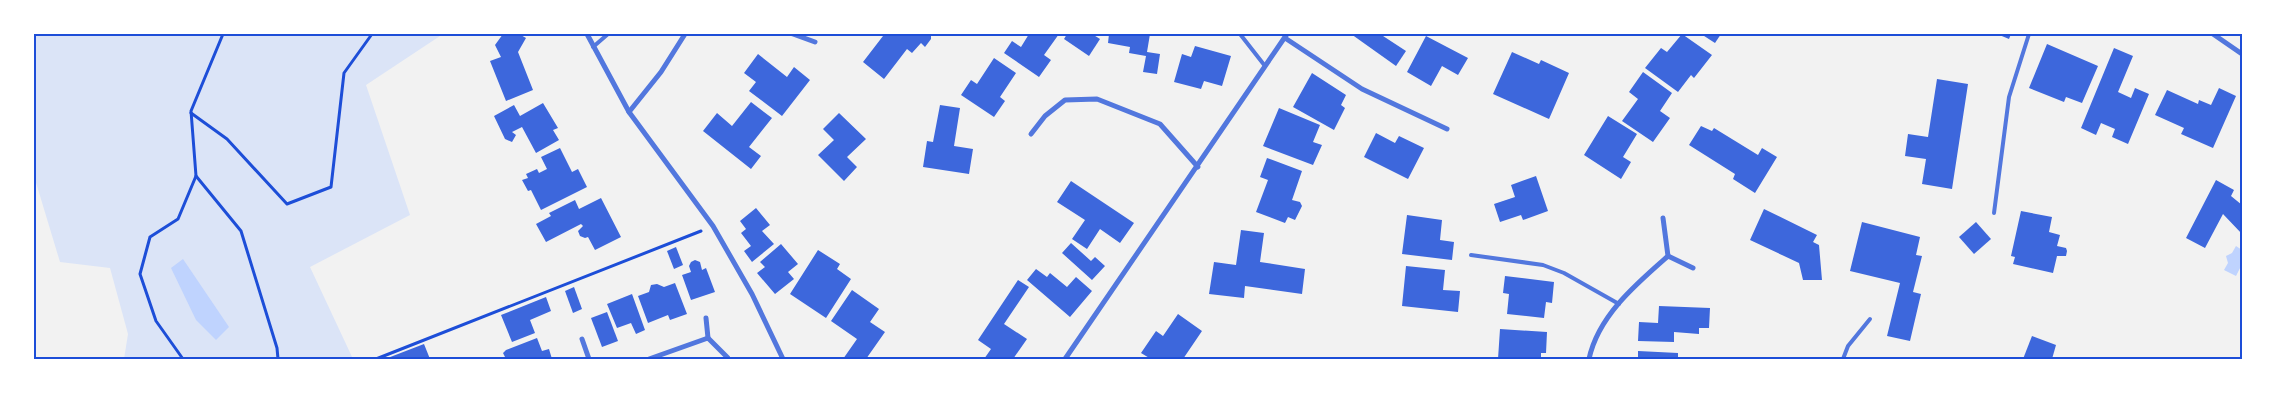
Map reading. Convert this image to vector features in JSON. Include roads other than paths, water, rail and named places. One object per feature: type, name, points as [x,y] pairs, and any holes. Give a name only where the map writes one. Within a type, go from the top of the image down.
[{"type":"street","points":[[587,34],[630,112],[713,226],[752,294],[783,359]]},
{"type":"street","points":[[630,112],[661,72],[684,34]]},
{"type":"street","points":[[793,34],[815,42]]},
{"type":"street","points":[[2213,34],[2242,54]]},
{"type":"street","points":[[1065,359],[1286,36],[1362,89],[1447,129]]},
{"type":"street","points":[[1031,134],[1045,116],[1065,100],[1097,99],[1160,124],[1198,167]]},
{"type":"street","points":[[1663,218],[1668,256]]},
{"type":"street","points":[[1668,256],[1693,268]]},
{"type":"street","points":[[1589,359],[1602,325],[1634,286],[1668,256]]},
{"type":"street","points":[[706,318],[708,338],[728,358]]},
{"type":"street","points":[[649,359],[708,338]]},
{"type":"street","points":[[582,339],[589,359]]},
{"type":"lane","points":[[593,47],[608,34]]},
{"type":"lane","points":[[1240,34],[1265,66]]},
{"type":"lane","points":[[1994,213],[2009,97],[2029,34]]},
{"type":"lane","points":[[1471,255],[1543,265],[1564,273],[1620,304]]},
{"type":"lane","points":[[1843,359],[1848,346],[1870,319]]},
{"type":"water","points":[[2236,246],[2242,250],[2242,264],[2236,276],[2224,270],[2228,263],[2226,256],[2232,253]]},
{"type":"water","points":[[183,259],[229,327],[216,340],[196,320],[171,268]]}]
